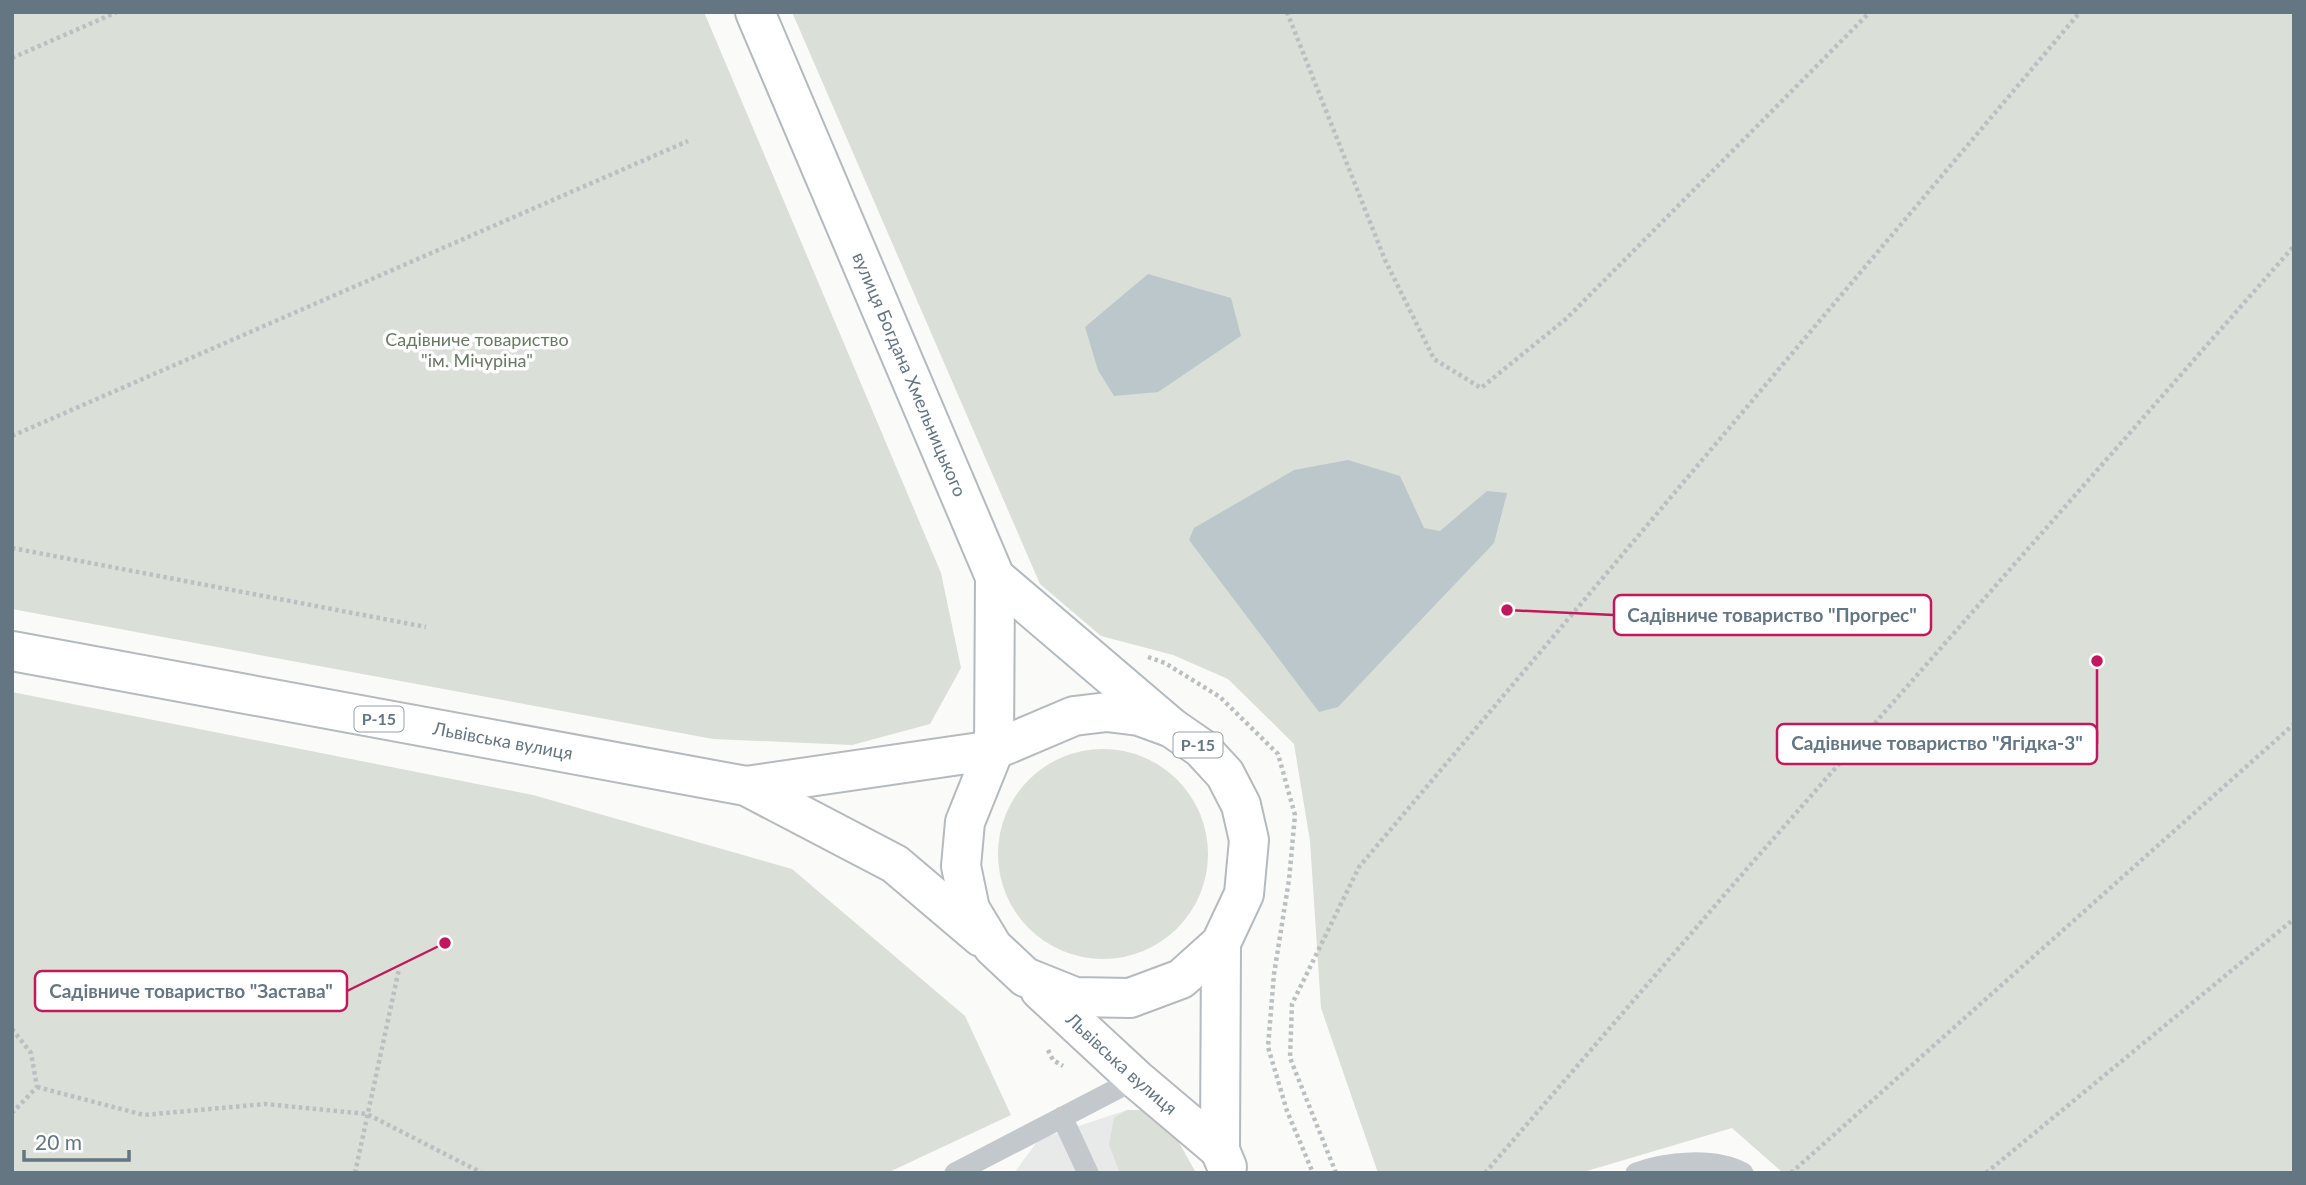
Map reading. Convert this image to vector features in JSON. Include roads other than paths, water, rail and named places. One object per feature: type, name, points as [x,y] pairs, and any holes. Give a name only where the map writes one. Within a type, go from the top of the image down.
[{"type":"main road","name":"вулиця Богдана Хмельницького","points":[[755,12],[995,577],[994,750]]},
{"type":"main road","points":[[995,577],[1172,728]]},
{"type":"main road","name":"Львівська вулиця","points":[[12,651],[746,786],[895,864],[993,947]]},
{"type":"main road","name":"Р-15","points":[[994,750],[1074,716],[1107,712],[1139,716],[1172,728],[1201,748],[1225,774],[1241,805],[1249,840],[1244,894],[1221,943]]},
{"type":"main road","points":[[993,947],[970,909],[961,866],[965,822],[994,750]]},
{"type":"main road","name":"Львівська вулиця","points":[[746,786],[994,750]]},
{"type":"main road","points":[[1025,977],[1075,998],[1130,998],[1181,979],[1221,943]]},
{"type":"main road","name":"Львівська вулиця","points":[[1221,943],[1224,1162]]},
{"type":"main road","name":"Р-15","points":[[993,947],[1025,977]]},
{"type":"main road","name":"Львівська вулиця","points":[[1025,977],[1224,1162]]},
{"type":"lane","points":[[955,1173],[1136,1079]]},
{"type":"lane","points":[[1062,1117],[1088,1173]]},
{"type":"lane","points":[[1636,1173],[1694,1162],[1733,1167],[1743,1173]]},
{"type":"place","name":"Садівниче товариство \"Прогрес\"","points":[[1507,610]]},
{"type":"place","name":"Садівниче товариство \"Ягідка-3\"","points":[[2097,661]]},
{"type":"place","name":"Садівниче товариство \"Застава\"","points":[[445,943]]},
{"type":"park label","name":"Садівниче товариство \"ім. Мічуріна\"","points":[[477,350]]}]
